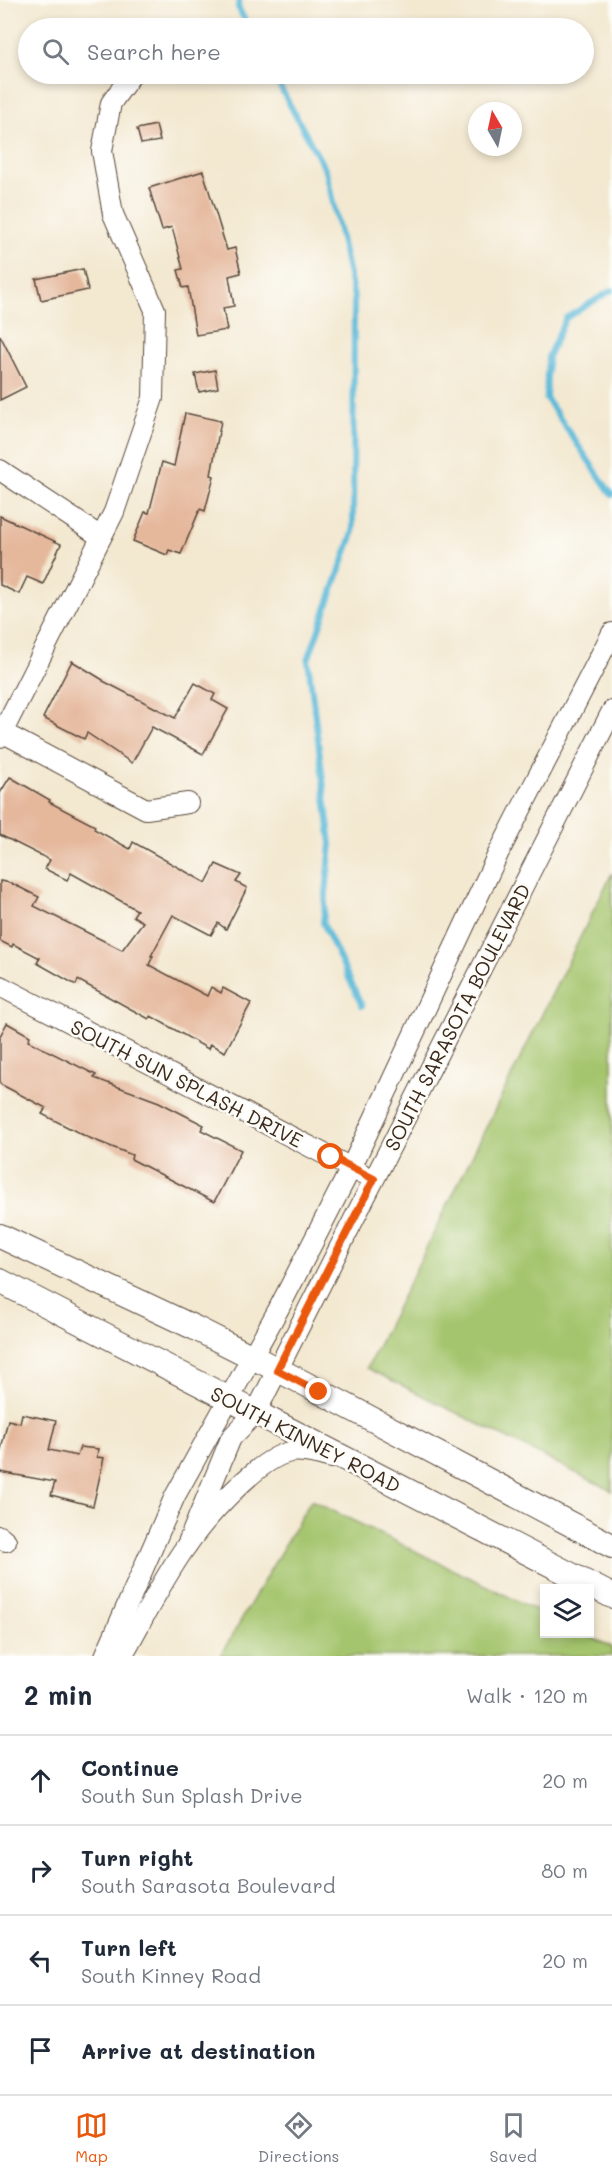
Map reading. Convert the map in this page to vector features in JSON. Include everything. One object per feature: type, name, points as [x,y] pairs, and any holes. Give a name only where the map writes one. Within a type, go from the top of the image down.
[{"type":"main road","points":[[0,1236],[195,1328],[612,1546]]},
{"type":"main road","name":"SOUTH KINNEY ROAD","points":[[0,1281],[612,1596]]},
{"type":"street","points":[[125,84],[111,103],[102,152],[113,214],[155,310],[153,398],[114,512],[1,733],[146,809],[188,803]]},
{"type":"street","points":[[0,470],[101,537]]},
{"type":"street","name":"SOUTH SARASOTA BOULEVARD","points":[[105,1656],[175,1496],[351,1168],[498,854],[612,633]]},
{"type":"street","name":"SOUTH SARASOTA BOULEVARD","points":[[187,1545],[231,1438],[256,1412],[612,711]]},
{"type":"street","name":"SOUTH SUN SPLASH DRIVE","points":[[0,986],[374,1179]]},
{"type":"street","points":[[122,1656],[187,1545],[254,1471],[268,1461],[290,1452],[308,1452],[359,1465]]},
{"type":"green space","points":[[612,873],[612,1491],[367,1368]]},
{"type":"green space","points":[[311,1500],[540,1612],[540,1638],[593,1638],[612,1647],[612,1656],[220,1656]]},
{"type":"building","points":[[156,125],[160,141],[141,144],[137,129]]},
{"type":"building","points":[[203,171],[227,250],[235,248],[241,273],[229,276],[234,306],[223,308],[227,330],[196,335],[188,287],[183,288],[178,270],[183,269],[172,227],[162,230],[149,188]]},
{"type":"building","points":[[83,269],[88,290],[41,300],[36,279]]},
{"type":"building","points":[[0,335],[26,387],[0,400]]},
{"type":"building","points":[[215,370],[218,388],[199,392],[195,374]]},
{"type":"building","points":[[185,413],[221,421],[211,475],[214,476],[205,511],[200,509],[181,554],[169,550],[167,555],[133,541],[145,512],[149,513],[162,462],[174,466]]},
{"type":"building","points":[[0,516],[61,544],[43,584],[27,577],[19,594],[0,585]]},
{"type":"building","points":[[72,661],[103,681],[175,718],[195,683],[215,694],[212,700],[228,709],[203,754],[152,727],[132,763],[87,733],[84,739],[43,718]]},
{"type":"building","points":[[10,777],[130,849],[133,842],[206,883],[216,864],[241,875],[236,882],[247,888],[226,929],[218,923],[211,935],[173,915],[151,956],[153,956],[149,965],[207,996],[211,987],[221,993],[223,988],[251,1003],[225,1052],[210,1044],[208,1049],[151,1016],[149,1019],[78,980],[76,985],[37,963],[40,958],[13,944],[12,947],[0,941],[0,881],[11,883],[39,897],[34,906],[122,950],[143,922],[133,916],[137,910],[71,873],[67,880],[45,869],[50,860],[0,835],[0,793]]},
{"type":"building","points":[[7,1023],[30,1036],[28,1041],[96,1075],[94,1078],[159,1102],[204,1125],[201,1130],[241,1150],[214,1202],[131,1159],[132,1155],[87,1137],[42,1114],[46,1108],[0,1084],[0,1036]]},
{"type":"building","points":[[22,1414],[56,1421],[49,1450],[77,1456],[80,1447],[98,1449],[97,1457],[104,1458],[93,1506],[51,1495],[55,1482],[0,1472],[0,1454],[8,1420],[20,1423]]},
{"type":"waterway","points":[[239,0],[238,7],[244,18]]},
{"type":"waterway","points":[[278,84],[326,171],[354,297],[353,533],[308,660],[331,844],[323,923],[362,1006]]},
{"type":"waterway","points":[[612,290],[566,318],[548,357],[546,398],[612,495]]},
{"type":"route","points":[[319,1392],[277,1370],[374,1179],[331,1157]]}]
